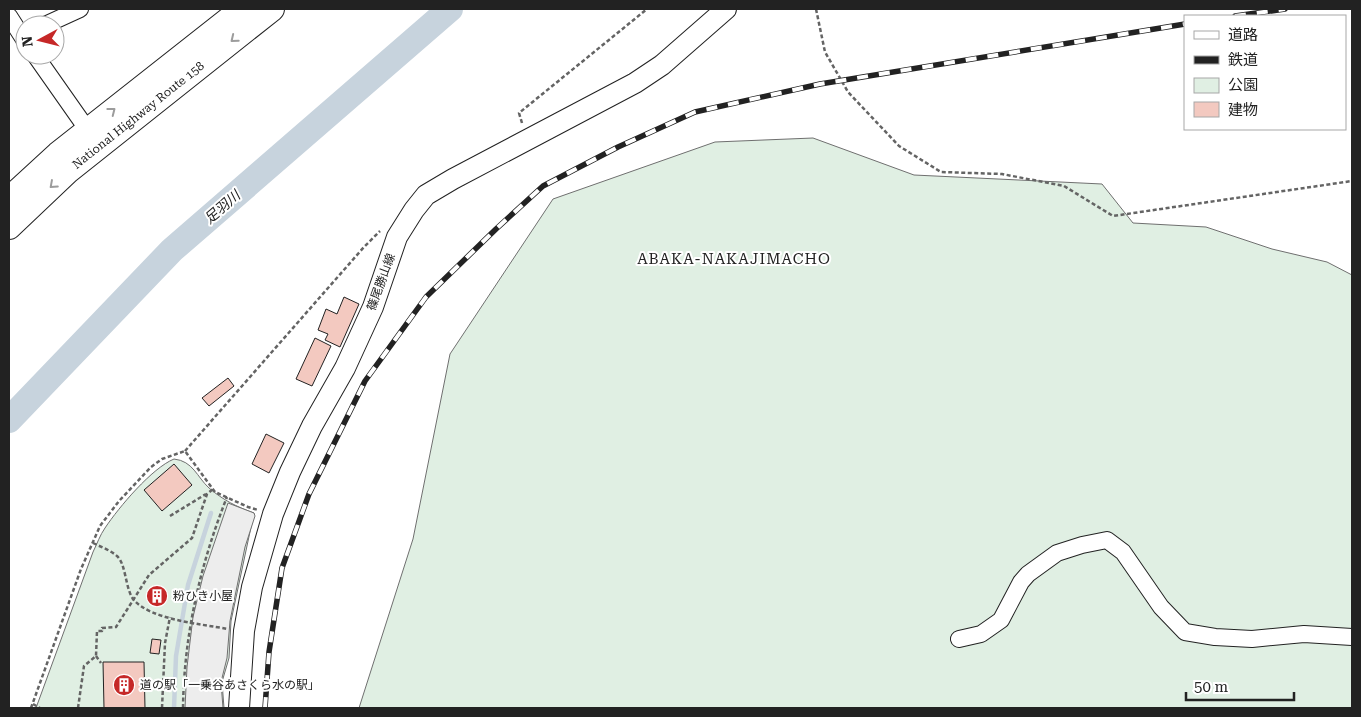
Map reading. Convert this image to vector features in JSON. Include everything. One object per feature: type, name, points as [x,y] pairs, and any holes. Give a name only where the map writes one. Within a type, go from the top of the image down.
[{"type":"highway","name":"National Highway Route 158","points":[[9,227],[68,171],[93,138],[242,9]]},
{"type":"highway","name":"National Highway Route 158","points":[[9,199],[58,154],[93,138],[272,9]]},
{"type":"main road","name":"篠尾勝山線","points":[[239,708],[244,631],[252,587],[273,514],[312,426],[344,368],[373,307],[397,237],[414,210],[426,195],[453,179],[635,83],[662,65],[726,9]]},
{"type":"street","points":[[65,16],[80,9]]},
{"type":"street","points":[[42,65],[93,138]]},
{"type":"street","points":[[959,639],[981,634],[1001,620],[1021,582],[1028,574],[1057,553],[1107,540],[1123,552],[1161,607],[1184,632],[1215,637],[1252,639],[1304,634],[1352,638]]},
{"type":"path","points":[[526,140],[519,113],[647,9]]},
{"type":"path","points":[[816,9],[825,52],[848,92],[899,146],[941,172],[1002,174],[1064,186],[1113,216],[1352,181]]},
{"type":"path","points":[[31,708],[80,569],[100,526],[119,501],[151,467],[162,459],[185,451],[364,247],[382,229]]},
{"type":"path","points":[[185,451],[213,489],[248,507],[273,514]]},
{"type":"path","points":[[170,516],[213,489]]},
{"type":"path","points":[[101,663],[96,656],[97,631],[102,631],[102,628],[116,627],[149,575],[192,538],[207,494]]},
{"type":"path","points":[[183,708],[185,662],[199,581],[227,497]]},
{"type":"path","points":[[92,543],[118,557],[134,599],[149,611],[191,622],[244,631]]},
{"type":"path","points":[[162,708],[165,643],[170,617]]},
{"type":"path","points":[[78,708],[84,666],[96,656]]},
{"type":"path","points":[[32,704],[40,708]]},
{"type":"green space","points":[[813,138],[914,175],[1102,184],[1133,223],[1206,227],[1272,249],[1327,262],[1352,275],[1352,708],[359,708],[413,539],[450,354],[553,199],[715,142]]},
{"type":"green space","points":[[174,459],[190,466],[209,488],[220,496],[236,506],[254,513],[231,621],[229,658],[222,682],[224,708],[36,708],[93,552],[102,534],[111,519],[136,489],[156,471]]},
{"type":"shaded area","points":[[228,503],[254,513],[255,516],[245,547],[230,621],[227,658],[221,682],[223,708],[185,708],[187,667],[193,617],[203,576]]},
{"type":"building","points":[[344,297],[359,304],[340,347],[325,340],[328,334],[318,330],[326,309],[337,314]]},
{"type":"building","points":[[315,338],[331,346],[312,386],[296,379]]},
{"type":"building","points":[[228,378],[234,386],[209,406],[202,398]]},
{"type":"building","points":[[266,434],[284,443],[269,473],[252,464]]},
{"type":"building","points":[[174,464],[192,485],[162,511],[144,490]]},
{"type":"building","name":"粉ひき小屋","points":[[152,589],[163,591],[162,602],[150,600]]},
{"type":"building","points":[[152,639],[161,640],[159,654],[150,653]]},
{"type":"building","name":"道の駅「一乗谷あさくら水の駅」","points":[[103,662],[144,662],[145,708],[104,708]]},
{"type":"waterway","name":"足羽川","points":[[9,420],[172,250],[450,9]]},
{"type":"waterway","points":[[174,708],[176,656],[188,585],[211,513]]},
{"type":"railway","points":[[1242,15],[1285,9]]},
{"type":"railway","points":[[265,708],[269,652],[282,568],[309,494],[365,381],[426,297],[543,186],[618,147],[695,112],[820,84],[1184,24]]},
{"type":"place","name":"粉ひき小屋","points":[[157,596]]},
{"type":"place","name":"道の駅「一乗谷あさくら水の駅」","points":[[124,685]]},
{"type":"district","name":"ABAKA-NAKAJIMACHO","points":[[734,259]]}]
